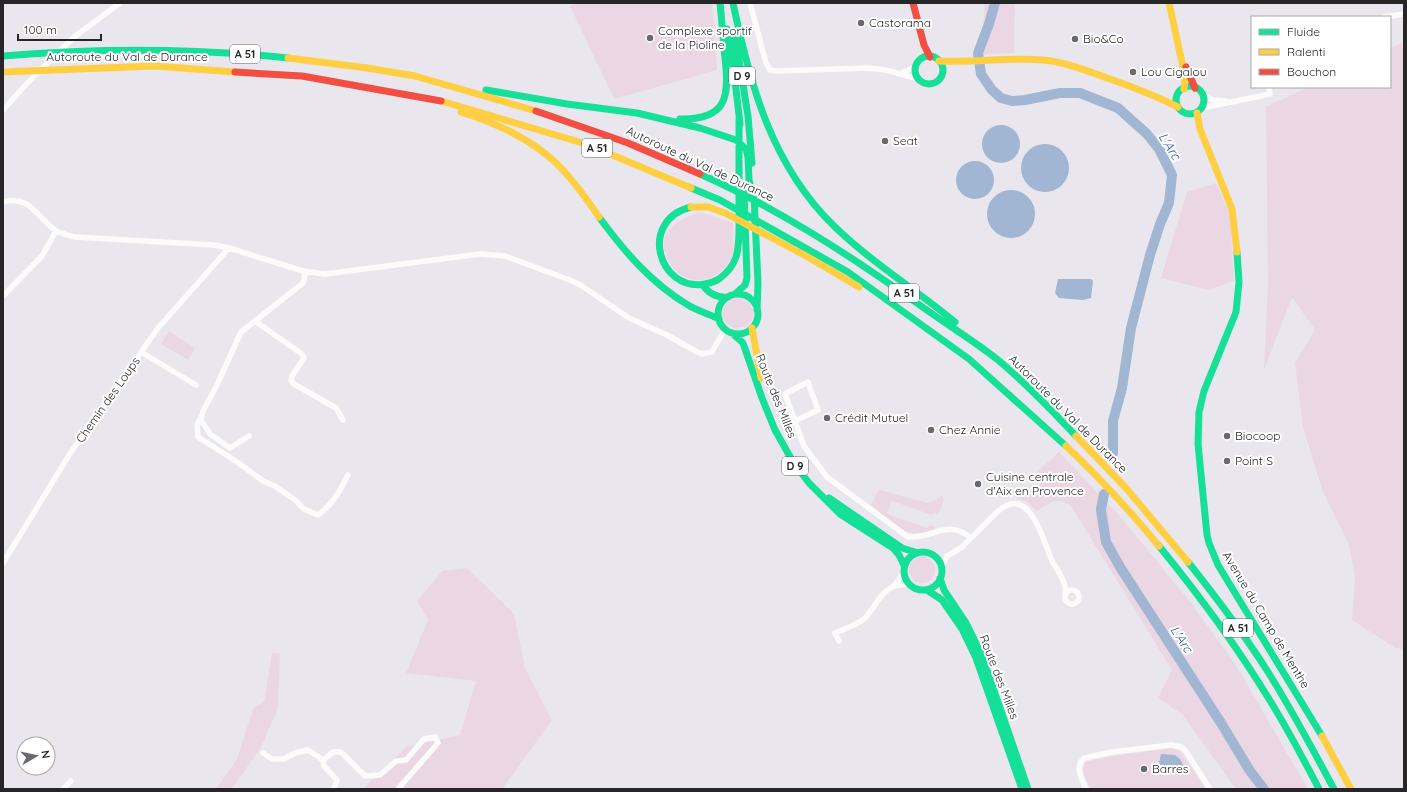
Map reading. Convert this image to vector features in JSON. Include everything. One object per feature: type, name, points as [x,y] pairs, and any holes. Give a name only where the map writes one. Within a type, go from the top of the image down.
[{"type":"main road","points":[[423,78],[547,100],[637,113],[691,119],[705,116],[712,113],[726,95],[727,80],[722,3]]},
{"type":"main road","name":"D 9","points":[[722,3],[734,72],[741,143]]},
{"type":"main road","name":"D 9","points":[[730,3],[752,150],[746,179],[747,278],[744,285],[735,294]]},
{"type":"main road","points":[[733,3],[750,77],[765,122],[781,156],[810,199],[825,217],[846,236],[936,306],[1006,367]]},
{"type":"main road","points":[[913,3],[924,45],[930,57]]},
{"type":"main road","points":[[1168,3],[1182,56],[1186,80],[1184,89]]},
{"type":"main road","points":[[924,45],[920,59],[915,67],[915,71],[918,79],[925,84],[934,83],[939,79],[942,72],[947,67],[958,62]]},
{"type":"main road","name":"Autoroute du Val de Durance","points":[[3,56],[52,52],[114,50],[162,50],[261,55],[356,66],[423,78],[516,104],[584,126],[644,149],[722,184],[789,219],[876,273],[1006,367],[1102,462],[1151,515],[1182,553],[1244,636],[1278,690],[1334,789]]},
{"type":"main road","points":[[920,59],[930,57],[939,61],[958,62],[1042,60],[1065,64],[1161,98],[1188,114],[1199,110],[1204,103],[1202,94],[1195,88],[1182,56]]},
{"type":"main road","points":[[939,61],[942,72]]},
{"type":"main road","name":"Autoroute du Val de Durance","points":[[3,72],[49,68],[112,66],[209,68],[304,76],[392,90],[475,109],[565,136],[633,162],[696,189],[790,237],[839,267],[915,318],[972,362],[1058,437],[1100,479],[1184,576],[1235,646],[1268,697],[1307,764],[1319,789]]},
{"type":"main road","points":[[1161,98],[1178,95],[1184,89],[1189,87],[1195,88]]},
{"type":"main road","points":[[392,90],[492,122],[532,144],[567,174],[627,253],[653,279],[675,297],[689,306],[719,319]]},
{"type":"main road","points":[[1178,95],[1178,107]]},
{"type":"main road","name":"Avenue du Camp de Menthe","points":[[1199,110],[1200,129]]},
{"type":"main road","points":[[637,113],[700,128],[741,143],[746,179],[754,198],[758,298],[757,317],[752,328],[742,333],[732,333],[725,329],[719,319],[718,312],[723,301],[735,294],[741,294],[752,300],[757,310]]},
{"type":"main road","name":"Avenue du Camp de Menthe","points":[[1188,114],[1200,129],[1232,209],[1235,222],[1240,283],[1239,300],[1236,312],[1200,401],[1197,426],[1205,515],[1210,543],[1218,565],[1316,725],[1351,789]]},
{"type":"main road","points":[[746,179],[738,232],[737,249],[734,263],[718,280],[703,285],[686,283],[671,274],[663,263],[660,249],[660,238],[666,222],[677,213],[686,209],[697,206],[709,207],[733,217],[808,257],[878,299],[972,362]]},
{"type":"main road","points":[[703,285],[707,291],[713,295],[728,297]]},
{"type":"main road","name":"Route des Milles","points":[[752,328],[759,370],[778,426],[796,459],[810,479],[830,499],[902,548],[915,552]]},
{"type":"main road","name":"Route des Milles","points":[[732,333],[743,343],[775,430],[793,462],[809,483],[840,514],[893,548],[899,555],[904,566]]},
{"type":"main road","points":[[915,552],[924,552],[933,555],[939,562],[941,569],[940,578],[935,585],[928,590],[916,589],[906,580],[904,566],[910,556],[915,552]]},
{"type":"main road","name":"Route des Milles","points":[[940,578],[944,590],[966,623],[980,653],[994,688],[1028,789]]},
{"type":"main road","name":"Route des Milles","points":[[928,590],[942,600],[962,629],[976,658],[1022,789]]},
{"type":"street","points":[[3,110],[32,78],[74,36],[120,3]]},
{"type":"street","points":[[750,3],[766,63],[770,70],[868,68],[886,70],[918,79]]},
{"type":"street","points":[[1391,16],[1404,14]]},
{"type":"street","points":[[900,74],[908,72],[915,67]]},
{"type":"street","points":[[1199,110],[1270,94],[1269,88]]},
{"type":"street","points":[[1202,94],[1212,100],[1234,101]]},
{"type":"street","points":[[3,202],[10,200],[25,202],[56,231],[75,237],[214,245],[229,248],[303,271],[325,274],[480,254],[505,256],[570,280],[582,286],[629,318],[667,335],[702,354],[712,352],[725,329]]},
{"type":"street","points":[[3,296],[42,256],[56,231]]},
{"type":"street","name":"Chemin des Loups","points":[[3,563],[71,452],[158,328],[229,248]]},
{"type":"street","points":[[303,271],[306,276],[303,282],[241,332],[197,425],[198,437],[263,481],[275,486],[295,500],[304,509],[318,515],[329,507],[339,493],[348,474]]},
{"type":"street","points":[[255,321],[302,354],[304,358],[291,380],[294,384],[336,408],[343,420]]},
{"type":"street","points":[[141,352],[196,385]]},
{"type":"street","points":[[795,421],[818,410],[808,382],[785,394],[804,446],[827,477],[908,537],[922,536],[955,528],[964,532],[971,538]]},
{"type":"street","points":[[202,415],[201,420],[210,434],[230,448],[249,436]]},
{"type":"street","points":[[933,555],[947,556],[961,548],[1004,506],[1017,504],[1026,508],[1036,522],[1051,559],[1065,585],[1065,598],[1069,603],[1073,604],[1078,601],[1078,593],[1065,585]]},
{"type":"street","points":[[941,569],[947,556]]},
{"type":"street","points":[[894,586],[904,566]]},
{"type":"street","points":[[839,641],[835,633],[862,620],[886,590],[894,586],[909,584]]},
{"type":"street","points":[[1065,598],[1068,591],[1073,590]]},
{"type":"street","points":[[323,760],[333,752],[341,752],[365,776],[380,775],[396,762],[406,760],[424,740],[435,737],[438,743],[398,789]]},
{"type":"street","points":[[1086,789],[1080,774],[1079,766],[1081,760],[1084,758],[1112,752],[1171,745],[1185,750],[1210,789]]},
{"type":"street","points":[[263,753],[272,758],[284,759],[295,753],[308,750],[323,760],[324,766],[337,780],[334,789]]},
{"type":"street","points":[[63,789],[71,781]]},
{"type":"shaded area","name":"Complexe sportif de la Pioline","points":[[578,3],[712,3],[717,70],[614,99],[570,6]]},
{"type":"shaded area","points":[[985,3],[1015,3],[1014,53],[977,55],[983,28]]},
{"type":"shaded area","points":[[1404,42],[1404,649],[1395,648],[1352,620],[1355,577],[1349,545],[1323,492],[1303,427],[1295,363],[1315,330],[1292,297],[1264,370],[1268,283],[1266,107],[1306,88],[1391,88],[1391,48]]},
{"type":"shaded area","points":[[1216,183],[1230,214],[1234,281],[1209,290],[1161,278],[1187,192]]},
{"type":"shaded area","points":[[697,213],[706,214],[733,223],[734,247],[731,260],[720,273],[701,280],[686,277],[673,268],[669,262],[664,244],[664,239],[674,226],[682,219]]},
{"type":"shaded area","points":[[733,299],[745,300],[752,307],[753,317],[746,327],[738,327],[736,329],[731,327],[724,320],[723,311],[728,303]]},
{"type":"shaded area","points":[[169,331],[195,348],[188,360],[161,344]]},
{"type":"shaded area","points":[[1059,452],[1123,520],[1192,604],[1237,667],[1308,789],[1236,789],[1183,715],[1158,698],[1172,670],[1071,506],[1061,501],[1057,501],[1049,503],[1037,511],[1027,502],[1015,496],[1041,492],[1038,471]]},
{"type":"shaded area","points":[[880,490],[928,503],[936,500],[942,495],[944,500],[938,514],[933,513],[932,515],[892,501],[887,514],[927,528],[929,525],[935,527],[935,529],[915,533],[907,532],[900,528],[871,505],[878,491]]},
{"type":"shaded area","points":[[922,557],[931,561],[935,570],[931,579],[922,583],[913,579],[909,570],[913,561]]},
{"type":"shaded area","points":[[467,568],[514,614],[525,668],[552,720],[502,789],[363,789],[406,747],[460,735],[476,681],[406,673],[428,620],[417,601],[442,571]]},
{"type":"shaded area","points":[[272,653],[280,654],[278,708],[261,747],[232,789],[216,789],[237,759],[253,709],[264,702]]},
{"type":"shaded area","points":[[1172,748],[1180,751],[1205,789],[1090,789],[1084,772],[1084,765],[1086,762],[1113,756]]},
{"type":"water","points":[[997,125],[1005,125],[1012,128],[1017,133],[1020,144],[1017,155],[1012,160],[1005,163],[997,163],[990,160],[985,155],[982,148],[982,140],[985,133],[990,128]]},
{"type":"water","points":[[1045,144],[1054,146],[1062,151],[1067,159],[1069,168],[1067,177],[1062,185],[1054,190],[1045,192],[1036,190],[1028,185],[1023,177],[1021,168],[1023,159],[1028,151],[1036,146]]},
{"type":"water","points":[[971,161],[979,161],[986,164],[991,169],[994,180],[991,191],[986,196],[979,199],[971,199],[964,196],[959,191],[956,184],[956,176],[959,169],[964,164]]},
{"type":"water","points":[[1006,190],[1016,190],[1028,197],[1035,209],[1035,219],[1028,231],[1016,238],[1006,238],[998,234],[991,227],[987,219],[987,209],[991,201],[998,194]]},
{"type":"water","points":[[1058,279],[1091,279],[1093,281],[1091,298],[1083,300],[1059,298],[1055,293]]},
{"type":"water","points":[[1161,754],[1175,755],[1180,759],[1187,772],[1172,774],[1171,770],[1162,768],[1159,763]]},
{"type":"waterway","name":"L'Arc","points":[[995,3],[978,53],[981,74],[992,90],[1001,98],[1012,101],[1060,93],[1080,93],[1118,108],[1147,134],[1159,149],[1172,175],[1169,203],[1160,224],[1150,255],[1131,328],[1122,388],[1113,421],[1113,453]]},
{"type":"waterway","name":"L'Arc","points":[[1104,494],[1101,510],[1106,542],[1120,567],[1221,723],[1250,771],[1264,789]]},
{"type":"traffic: fast","points":[[680,119],[707,116],[716,111],[722,104],[727,85],[720,3]]},
{"type":"traffic: fast","points":[[733,3],[747,64],[756,94],[779,151],[794,177],[813,203],[848,239],[955,322]]},
{"type":"traffic: fast","points":[[727,29],[740,124]]},
{"type":"traffic: fast","points":[[735,35],[748,116],[752,163]]},
{"type":"traffic: fast","points":[[3,56],[110,50],[146,50],[217,52],[288,58]]},
{"type":"traffic: fast","points":[[929,56],[939,60],[943,70],[939,80],[929,84],[919,80],[915,70],[919,60],[929,56]]},
{"type":"traffic: fast","points":[[1190,86],[1200,90],[1204,100],[1200,110],[1190,114],[1180,110],[1176,100],[1180,90],[1190,86]]},
{"type":"traffic: fast","points":[[486,90],[567,104],[637,113],[700,128],[736,140],[746,149],[748,157],[749,180],[754,198]]},
{"type":"traffic: fast","points":[[691,207],[674,214],[664,226],[660,239],[660,253],[666,267],[676,277],[689,284],[705,284],[717,280],[725,274],[736,257],[739,242],[739,120]]},
{"type":"traffic: fast","points":[[700,174],[758,202],[814,234],[868,269],[969,339],[998,360],[1018,378],[1076,436]]},
{"type":"traffic: fast","points":[[691,188],[720,200],[848,272],[969,359],[1066,446]]},
{"type":"traffic: fast","points":[[735,294],[745,285],[747,278],[744,190]]},
{"type":"traffic: fast","points":[[754,196],[758,283],[757,310]]},
{"type":"traffic: fast","points":[[599,217],[628,254],[662,287],[688,305],[719,319]]},
{"type":"traffic: fast","points":[[1237,252],[1239,282],[1236,312],[1204,391],[1199,412],[1198,444],[1207,535],[1218,565],[1322,736]]},
{"type":"traffic: fast","points":[[703,285],[714,295],[728,297]]},
{"type":"traffic: fast","points":[[738,294],[746,296],[752,300],[756,306],[758,314],[756,322],[752,328],[746,332],[738,334],[730,332],[724,328],[720,322],[718,314],[720,306],[724,300],[730,296],[738,294]]},
{"type":"traffic: fast","points":[[732,333],[743,343],[775,430],[793,462],[809,483],[840,514],[893,548],[899,555],[904,565]]},
{"type":"traffic: fast","points":[[829,498],[902,548],[915,552]]},
{"type":"traffic: fast","points":[[1159,546],[1203,602],[1244,659],[1282,721],[1319,789]]},
{"type":"traffic: fast","points":[[919,552],[927,552],[939,561],[942,571],[939,581],[933,587],[927,590],[919,590],[907,581],[904,575],[904,567],[913,555],[919,552]]},
{"type":"traffic: fast","points":[[1188,562],[1230,616],[1268,672],[1294,715],[1334,789]]},
{"type":"traffic: fast","points":[[940,578],[944,590],[966,623],[981,653],[1028,789]]},
{"type":"traffic: fast","points":[[927,590],[942,600],[962,629],[976,658],[1022,789]]},
{"type":"traffic: slow","points":[[1169,3],[1185,76],[1184,89]]},
{"type":"traffic: slow","points":[[288,58],[415,76],[536,111]]},
{"type":"traffic: slow","points":[[939,61],[1030,59],[1060,63],[1127,85],[1178,107]]},
{"type":"traffic: slow","points":[[3,72],[154,66],[235,72]]},
{"type":"traffic: slow","points":[[441,101],[586,144],[691,188]]},
{"type":"traffic: slow","points":[[461,112],[499,126],[534,145],[545,153],[555,162],[584,195],[599,217]]},
{"type":"traffic: slow","points":[[1197,113],[1200,129],[1232,209],[1237,252]]},
{"type":"traffic: slow","points":[[691,207],[708,207],[725,213],[806,256],[859,287]]},
{"type":"traffic: slow","points":[[752,328],[761,378]]},
{"type":"traffic: slow","points":[[1076,436],[1126,488],[1188,562]]},
{"type":"traffic: slow","points":[[1066,446],[1114,494],[1159,546]]},
{"type":"traffic: slow","points":[[1322,736],[1351,789]]},
{"type":"traffic: jam","points":[[913,3],[924,45],[930,57]]},
{"type":"traffic: jam","points":[[1186,67],[1195,88]]},
{"type":"traffic: jam","points":[[235,72],[302,76],[441,101]]},
{"type":"traffic: jam","points":[[536,111],[628,143],[700,174]]},
{"type":"place","name":"Castorama","points":[[861,23]]},
{"type":"place","name":"Complexe sportif de la Pioline","points":[[650,38]]},
{"type":"place","name":"Bio&Co","points":[[1075,39]]},
{"type":"place","name":"Lou Cigalou","points":[[1133,72]]},
{"type":"place","name":"Seat","points":[[885,141]]},
{"type":"place","name":"Crédit Mutuel","points":[[827,418]]},
{"type":"place","name":"Chez Annie","points":[[931,430]]},
{"type":"place","name":"Biocoop","points":[[1227,436]]},
{"type":"place","name":"Point S","points":[[1227,461]]},
{"type":"place","name":"Cuisine centrale d'Aix en Provence","points":[[978,484]]},
{"type":"place","name":"Barres","points":[[1144,769]]}]
